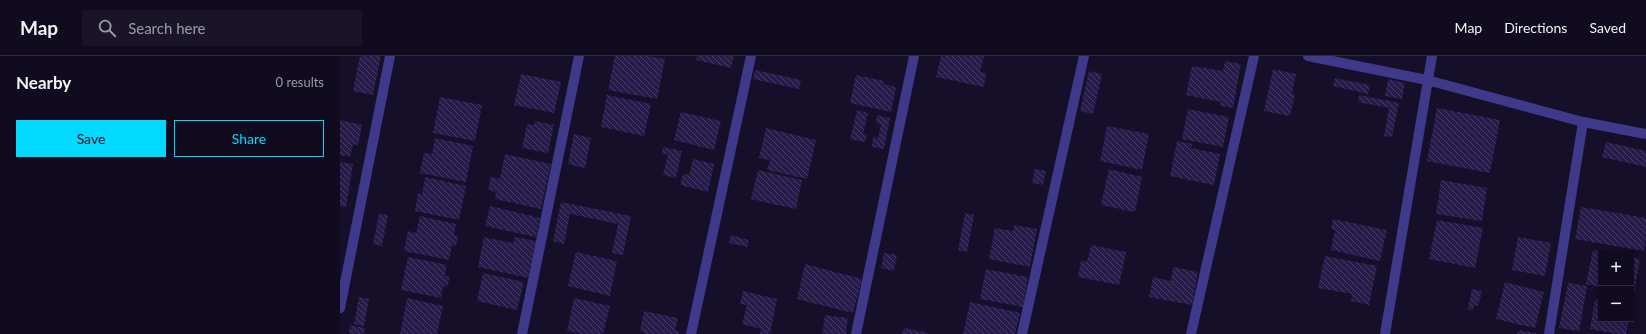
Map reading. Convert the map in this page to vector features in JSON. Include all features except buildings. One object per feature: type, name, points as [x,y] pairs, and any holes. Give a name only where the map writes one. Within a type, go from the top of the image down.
[{"type":"street","points":[[340,308],[390,56]]},
{"type":"street","points":[[522,334],[579,56]]},
{"type":"street","points":[[691,334],[751,56]]},
{"type":"street","points":[[856,334],[914,56]]},
{"type":"street","points":[[1022,334],[1084,56]]},
{"type":"street","points":[[1191,334],[1254,56]]},
{"type":"street","points":[[1308,56],[1427,80],[1583,122],[1646,134]]},
{"type":"street","points":[[1385,334],[1432,56]]},
{"type":"street","points":[[1549,334],[1583,122]]}]
